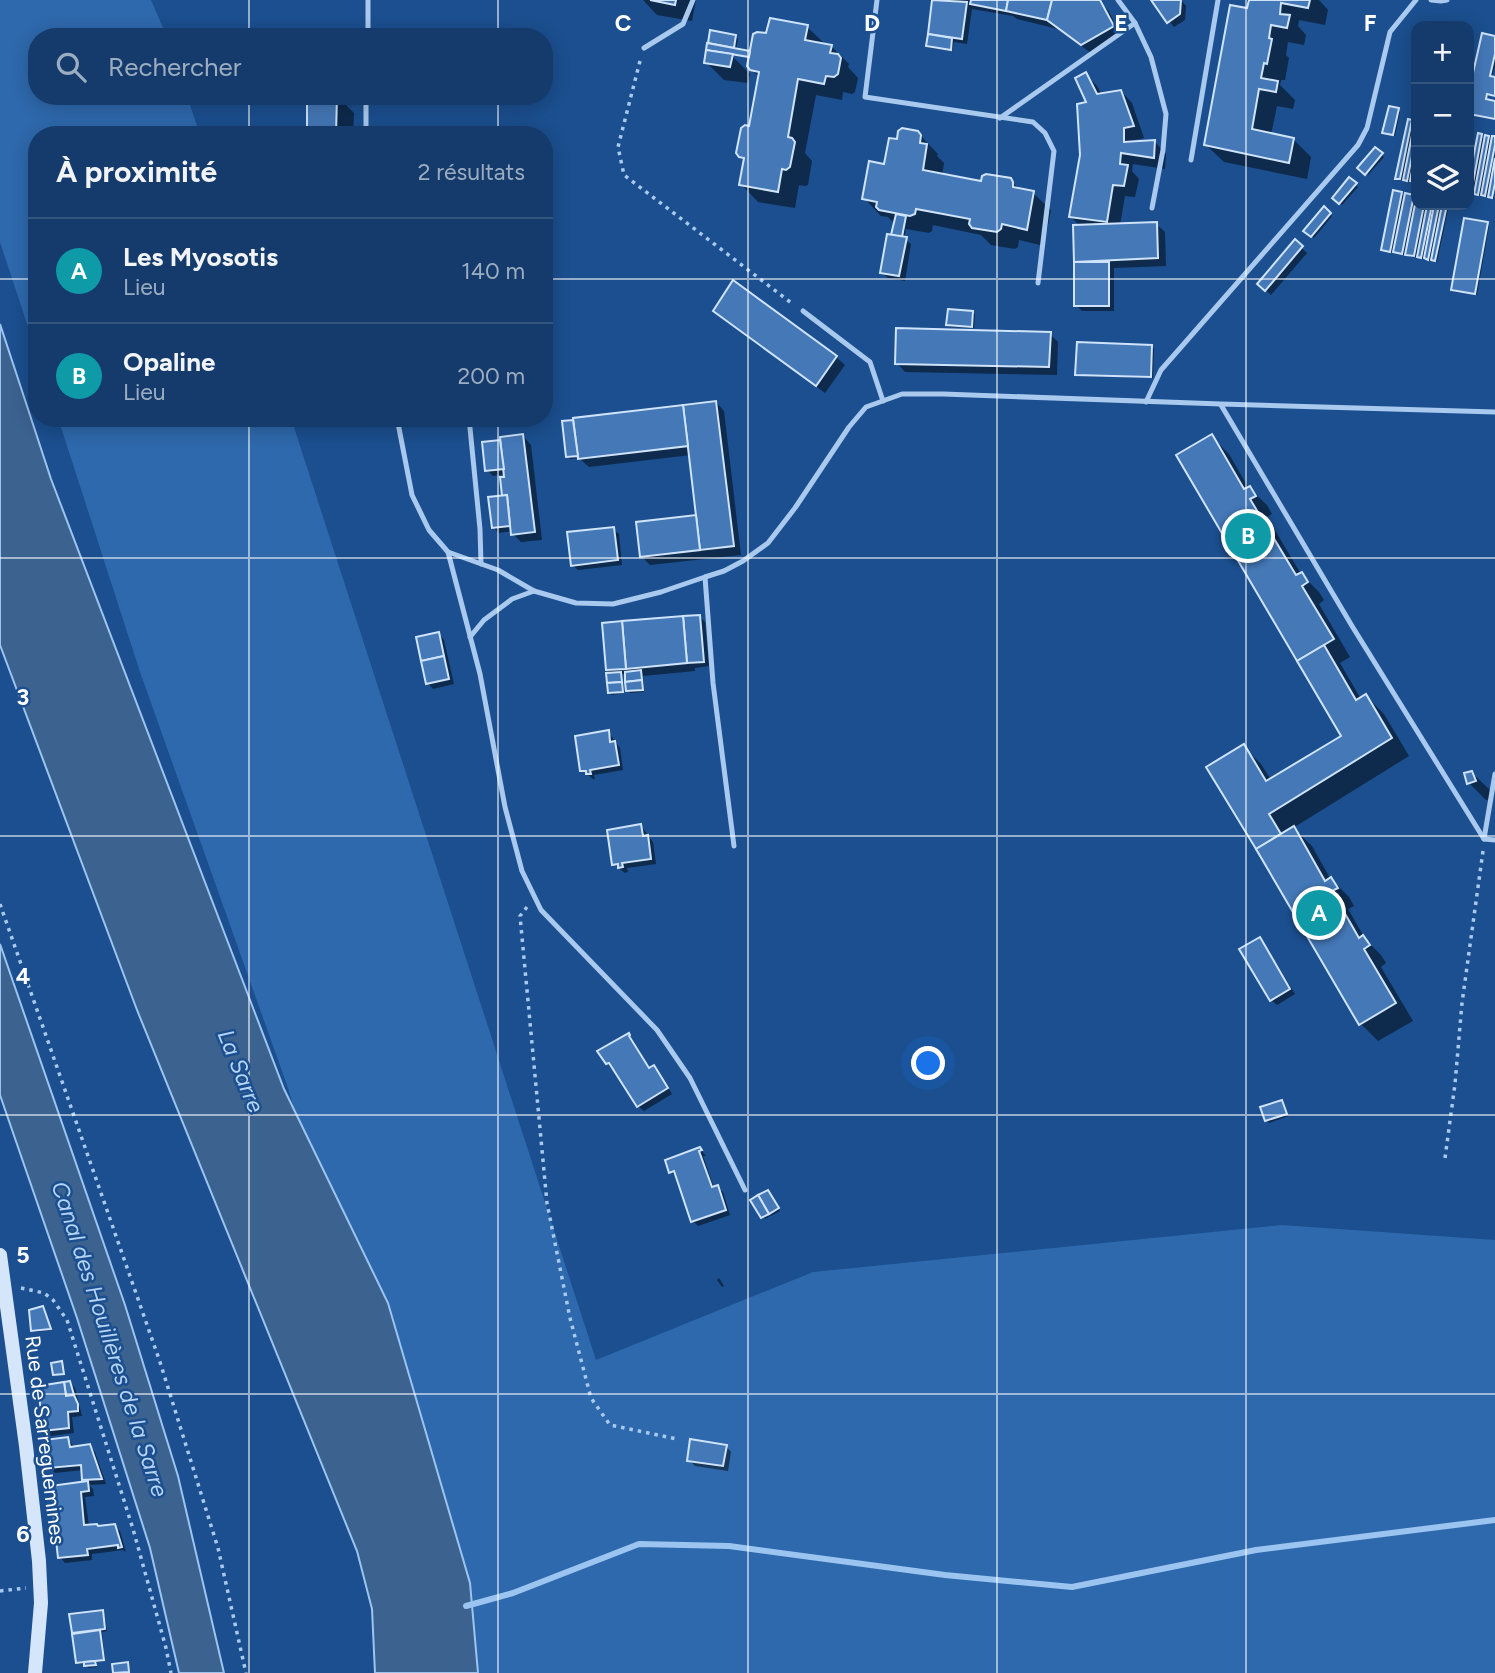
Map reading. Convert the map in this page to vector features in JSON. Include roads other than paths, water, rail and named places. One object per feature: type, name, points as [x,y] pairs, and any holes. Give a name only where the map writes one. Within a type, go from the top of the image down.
[{"type":"street","name":"Rue de Sarreguemines","points":[[0,1255],[39,1561],[39,1641],[35,1673]]},
{"type":"lane","points":[[368,0],[368,28]]},
{"type":"lane","points":[[644,48],[683,24],[693,0]]},
{"type":"lane","points":[[877,0],[865,97],[1033,122],[1045,133],[1054,151],[1038,283]]},
{"type":"lane","points":[[1118,0],[1135,23],[1151,57],[1166,114],[1153,208]]},
{"type":"lane","points":[[1191,160],[1218,0]]},
{"type":"lane","points":[[1146,402],[1161,370],[1358,145],[1367,128],[1390,32],[1416,0]]},
{"type":"lane","points":[[1430,0],[1447,0]]},
{"type":"lane","points":[[1000,118],[1135,23]]},
{"type":"lane","points":[[366,105],[366,126]]},
{"type":"lane","points":[[803,311],[870,362],[883,401]]},
{"type":"lane","points":[[448,552],[498,570],[534,591],[576,603],[613,604],[724,571],[768,543],[866,407],[902,394],[1495,412]]},
{"type":"lane","points":[[1221,404],[1359,638],[1484,839]]},
{"type":"lane","points":[[399,427],[412,495],[429,530],[448,552],[480,674],[505,807],[522,871],[541,910],[657,1030],[690,1078],[745,1190]]},
{"type":"lane","points":[[470,427],[481,564]]},
{"type":"lane","points":[[705,577],[713,683],[734,846]]},
{"type":"lane","points":[[470,637],[484,620],[512,599],[534,591]]},
{"type":"lane","points":[[1484,839],[1495,774]]},
{"type":"lane","points":[[1484,839],[1495,840]]},
{"type":"water","name":"La Sarre","points":[[0,324],[28,409],[28,427],[34,427],[51,479],[284,1089],[388,1303],[470,1583],[478,1673],[375,1673],[372,1609],[357,1551],[137,1010],[0,645]]},
{"type":"water","name":"Canal des Houillères de la Sarre","points":[[0,944],[125,1305],[178,1476],[224,1673],[179,1673],[150,1548],[77,1318],[0,1095]]},
{"type":"waterway","points":[[466,1606],[513,1593],[639,1544],[729,1546],[945,1575],[1072,1587],[1256,1550],[1495,1520]]},
{"type":"place","name":"Opaline","points":[[1248,536]]},
{"type":"place","name":"Les Myosotis","points":[[1319,913]]}]
